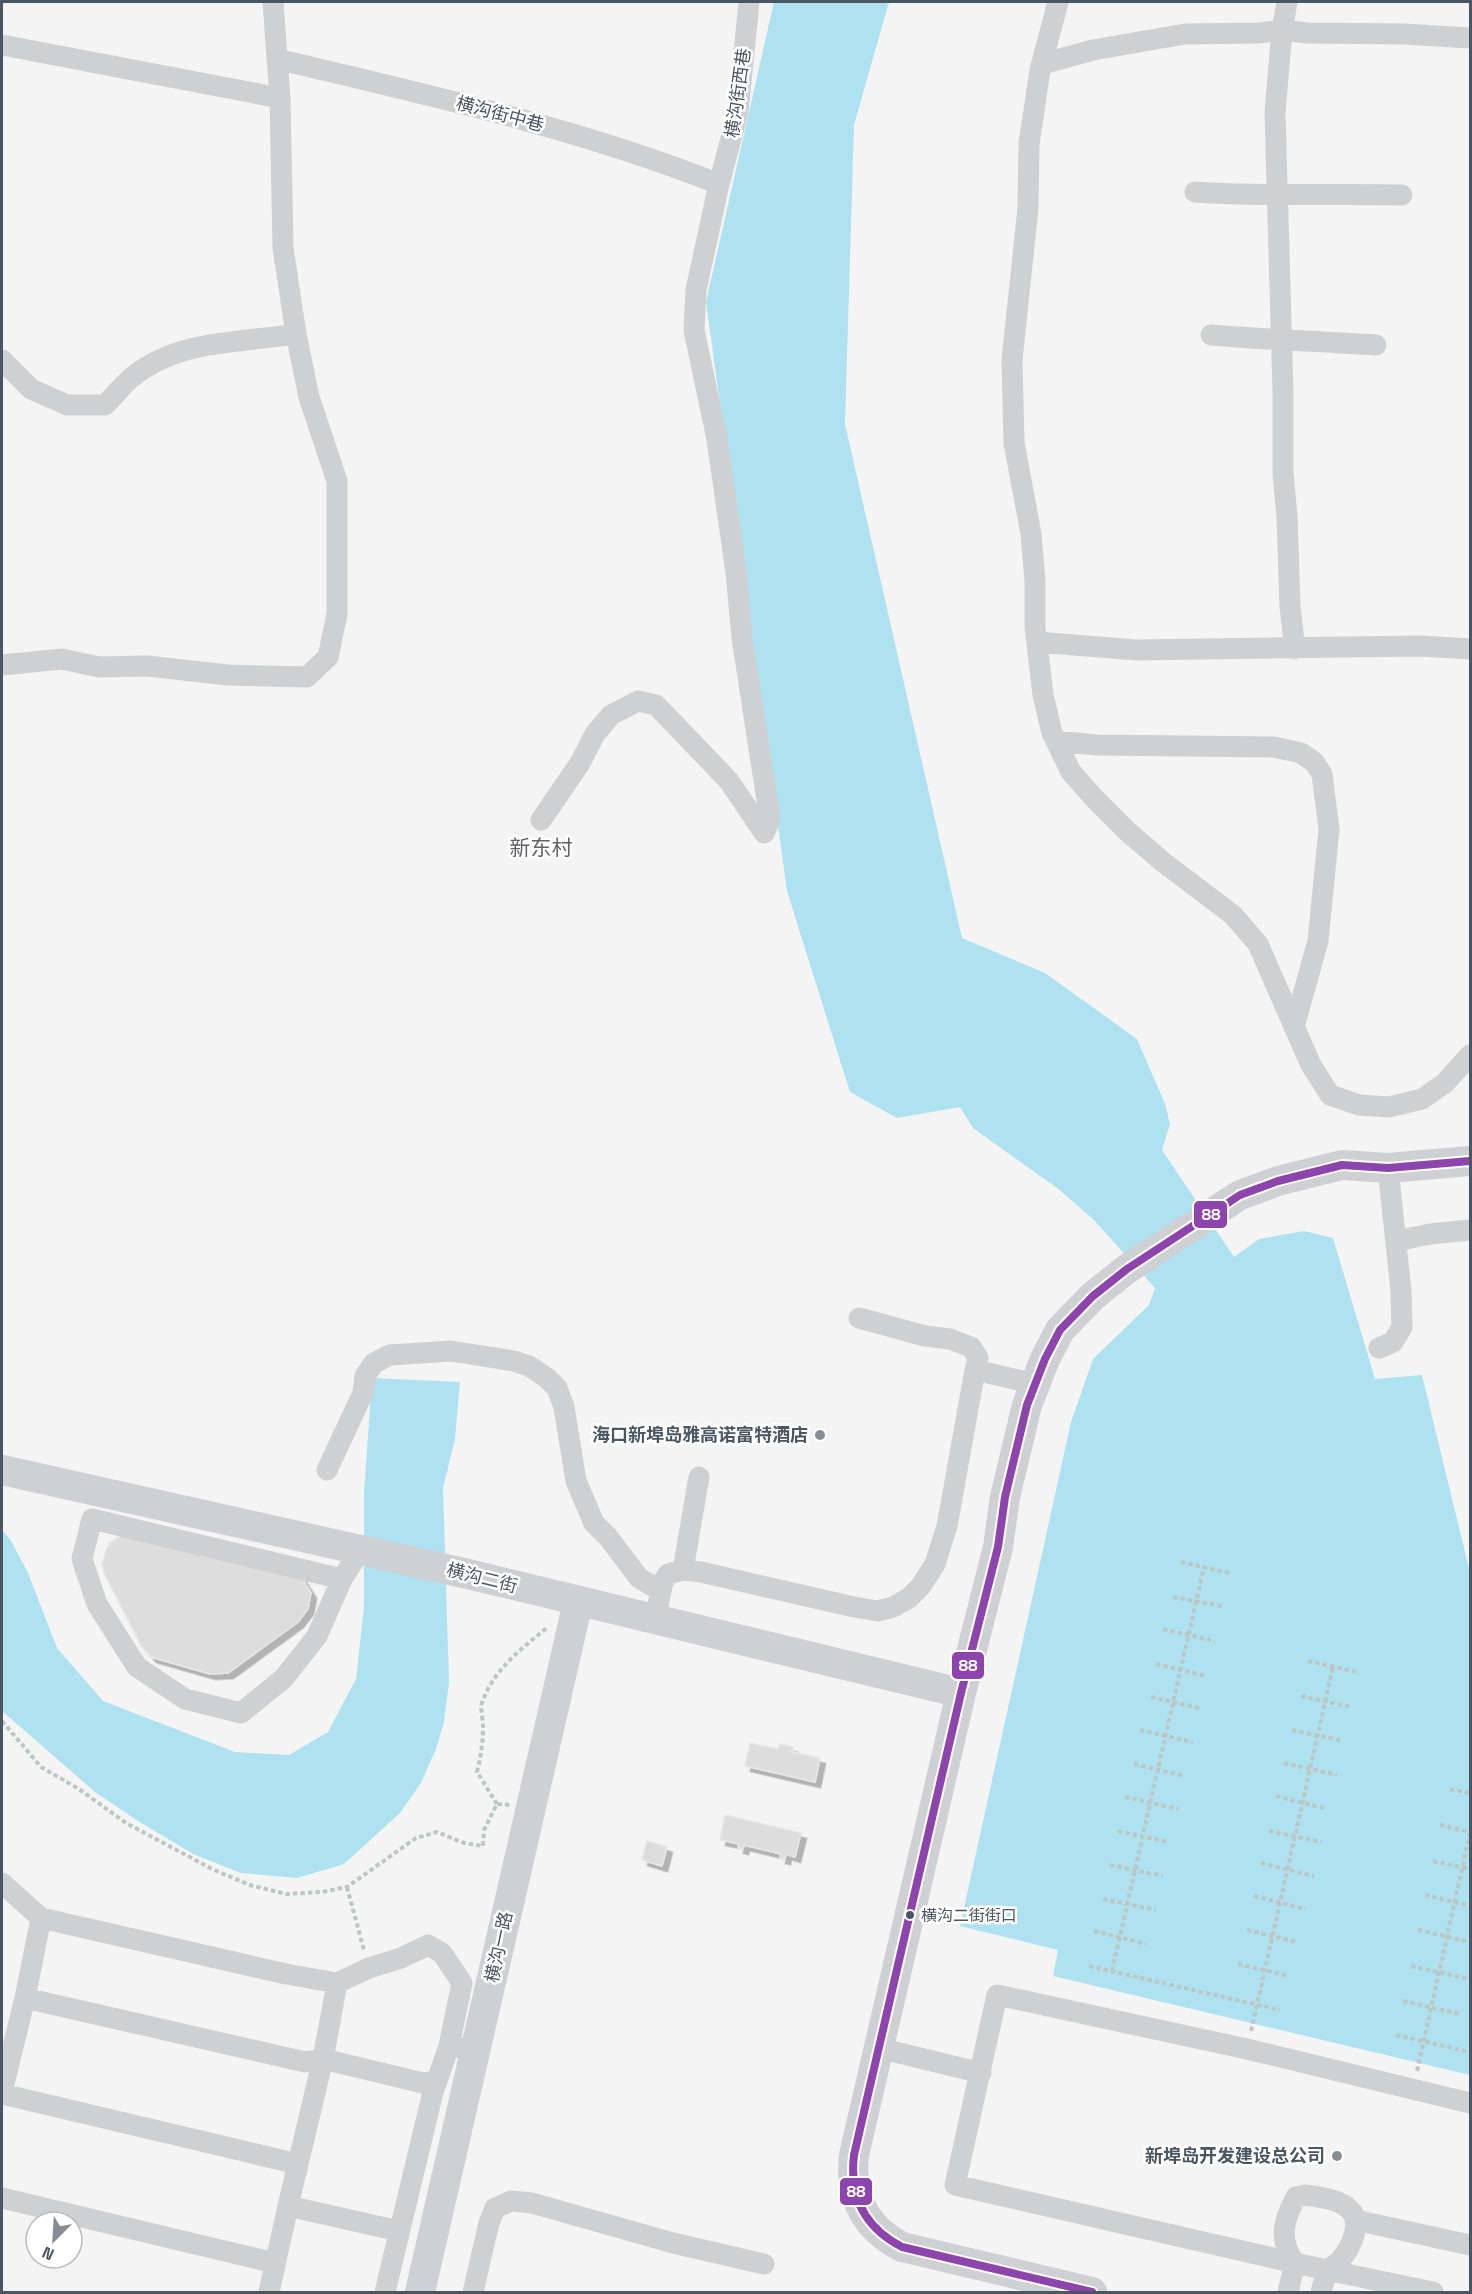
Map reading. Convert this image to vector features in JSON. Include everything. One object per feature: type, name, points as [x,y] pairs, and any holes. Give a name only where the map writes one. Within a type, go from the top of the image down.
[{"type":"street","points":[[2,664],[62,659],[99,667],[147,666],[228,675],[308,677],[328,657],[337,614],[337,482],[309,397],[296,334],[284,248],[280,98],[273,2]]},
{"type":"street","name":"横沟街西巷","points":[[541,820],[580,763],[595,734],[610,715],[638,701],[656,705],[729,781],[764,833],[770,820],[742,638],[736,572],[717,439],[694,330],[696,290],[718,184],[738,112],[749,2]]},
{"type":"street","points":[[1058,2],[1042,64],[1029,144],[1028,219],[1012,360],[1014,443],[1031,534],[1042,695],[1056,741],[1071,772],[1120,824],[1163,862],[1233,915],[1258,944],[1311,1065],[1330,1095],[1359,1105],[1389,1107],[1422,1099],[1445,1083],[1470,1055]]},
{"type":"street","points":[[1287,2],[1282,30],[1275,113],[1283,392],[1283,474],[1290,607],[1295,649]]},
{"type":"street","points":[[1042,64],[1093,50],[1185,34],[1259,33],[1282,30],[1307,33],[1404,34],[1470,38]]},
{"type":"street","points":[[2,45],[280,98]]},
{"type":"street","name":"横沟街中巷","points":[[278,59],[390,85],[588,137],[653,158],[718,184]]},
{"type":"street","points":[[1195,192],[1402,195]]},
{"type":"street","points":[[2,360],[31,389],[68,405],[105,405],[132,378],[160,359],[187,348],[296,334]]},
{"type":"street","points":[[1210,335],[1376,345]]},
{"type":"street","points":[[1037,642],[1136,650],[1421,646],[1470,649]]},
{"type":"street","points":[[1056,741],[1097,745],[1274,747],[1301,753],[1314,762],[1322,774],[1329,829],[1317,941],[1294,1027]]},
{"type":"street","points":[[1092,2292],[902,2247],[885,2238],[874,2227],[860,2205],[853,2177],[853,2166],[879,2048],[961,1693],[998,1547],[1005,1497],[1027,1405],[1045,1359],[1060,1330],[1093,1296],[1126,1269],[1240,1196],[1278,1181],[1342,1165],[1388,1168],[1470,1161]]},
{"type":"street","points":[[1379,1348],[1393,1342],[1402,1327],[1401,1291],[1388,1168]]},
{"type":"street","points":[[1396,1240],[1470,1230]]},
{"type":"street","points":[[658,1605],[668,1574],[682,1570],[701,1572],[878,1611],[893,1607],[909,1598],[921,1586],[935,1564],[947,1526],[978,1358],[971,1347],[950,1339],[925,1336],[859,1318]]},
{"type":"street","points":[[327,1470],[363,1393],[365,1376],[374,1363],[390,1355],[451,1351],[514,1360],[529,1366],[547,1378],[557,1389],[564,1407],[576,1481],[594,1523],[608,1537],[658,1605]]},
{"type":"street","points":[[975,1370],[1035,1384]]},
{"type":"street","name":"横沟二街","points":[[2,1470],[164,1521],[360,1551],[468,1574],[579,1602],[658,1605],[961,1693]]},
{"type":"street","points":[[682,1570],[699,1477]]},
{"type":"street","points":[[342,1580],[164,1521],[92,1519],[82,1559],[97,1604],[136,1667],[185,1699],[242,1713],[284,1678],[318,1636],[342,1580],[360,1551]]},
{"type":"street","name":"横沟一路","points":[[420,2292],[462,2049],[579,1602]]},
{"type":"street","points":[[2,1883],[41,1918],[286,1974],[337,1983],[428,1945],[442,1953],[462,1983],[462,2049],[437,2081],[385,2292]]},
{"type":"street","points":[[41,1918],[25,1998],[2,2089],[298,2164]]},
{"type":"street","points":[[269,2292],[323,2059],[337,1983]]},
{"type":"street","points":[[1433,2292],[1295,2263],[955,2185],[997,1995],[1247,2049],[1470,2103]]},
{"type":"street","points":[[25,1998],[305,2062],[323,2059],[423,2083],[437,2081]]},
{"type":"street","points":[[879,2048],[981,2073]]},
{"type":"street","points":[[1295,2263],[1288,2254],[1282,2233],[1284,2222],[1296,2198],[1305,2195],[1321,2197],[1350,2210],[1355,2220],[1355,2229],[1347,2252],[1341,2260],[1327,2270],[1321,2292]]},
{"type":"street","points":[[2,2198],[275,2263]]},
{"type":"street","points":[[473,2292],[489,2223],[495,2208],[511,2201],[543,2206],[673,2243],[764,2264]]},
{"type":"street","points":[[288,2206],[399,2231]]},
{"type":"street","points":[[1355,2220],[1470,2245]]},
{"type":"street","points":[[1288,2292],[1295,2263]]},
{"type":"path","points":[[1181,1562],[1229,1573]]},
{"type":"path","points":[[1112,1971],[1204,1567]]},
{"type":"path","points":[[1173,1597],[1222,1606]]},
{"type":"path","points":[[497,1804],[477,1772],[482,1749],[481,1705],[513,1655],[579,1602]]},
{"type":"path","points":[[1163,1629],[1215,1641]]},
{"type":"path","points":[[1308,1661],[1357,1672]]},
{"type":"path","points":[[1156,1664],[1206,1676]]},
{"type":"path","points":[[1247,2049],[1333,1667]]},
{"type":"path","points":[[1301,1696],[1351,1707]]},
{"type":"path","points":[[1151,1697],[1199,1708]]},
{"type":"path","points":[[2,1721],[41,1767],[79,1789],[126,1823],[214,1870],[250,1886],[286,1894],[322,1892],[347,1887],[416,1838],[438,1832],[464,1843],[483,1846],[484,1830],[497,1804]]},
{"type":"path","points":[[1140,1730],[1193,1742]]},
{"type":"path","points":[[1292,1730],[1344,1741]]},
{"type":"path","points":[[1284,1763],[1337,1775]]},
{"type":"path","points":[[1134,1764],[1185,1776]]},
{"type":"path","points":[[1450,1789],[1470,1793]]},
{"type":"path","points":[[1276,1796],[1327,1809]]},
{"type":"path","points":[[1125,1797],[1178,1809]]},
{"type":"path","points":[[497,1804],[516,1805]]},
{"type":"path","points":[[1413,2089],[1470,1832],[1440,1825]]},
{"type":"path","points":[[1118,1831],[1168,1842]]},
{"type":"path","points":[[1269,1831],[1321,1842]]},
{"type":"path","points":[[1433,1861],[1470,1869]]},
{"type":"path","points":[[1261,1863],[1314,1875]]},
{"type":"path","points":[[1110,1865],[1163,1876]]},
{"type":"path","points":[[347,1887],[369,1968]]},
{"type":"path","points":[[1425,1895],[1470,1906]]},
{"type":"path","points":[[1254,1896],[1306,1909]]},
{"type":"path","points":[[1103,1899],[1156,1910]]},
{"type":"path","points":[[1247,1930],[1297,1942]]},
{"type":"path","points":[[1418,1930],[1470,1942]]},
{"type":"path","points":[[1094,1931],[1146,1944]]},
{"type":"path","points":[[1238,1964],[1289,1976]]},
{"type":"path","points":[[1089,1966],[1280,2010]]},
{"type":"path","points":[[1411,1966],[1469,1979]]},
{"type":"path","points":[[1403,2001],[1460,2014]]},
{"type":"path","points":[[1396,2035],[1470,2052]]},
{"type":"water","points":[[774,2],[889,2],[854,125],[845,424],[962,938],[1045,973],[1137,1039],[1165,1104],[1170,1124],[1162,1150],[1234,1257],[1259,1239],[1304,1231],[1333,1238],[1375,1379],[1422,1375],[1470,1573],[1470,2075],[1053,1976],[1058,1950],[960,1926],[1071,1422],[1093,1359],[1149,1305],[1155,1288],[1093,1219],[1057,1188],[973,1128],[960,1107],[897,1118],[850,1092],[787,891],[706,302]]},
{"type":"water","points":[[372,1378],[460,1382],[455,1439],[443,1488],[449,1683],[444,1722],[436,1749],[421,1783],[400,1813],[344,1864],[297,1878],[241,1873],[193,1854],[95,1792],[2,1711],[2,1530],[10,1539],[28,1573],[57,1648],[103,1701],[235,1752],[289,1755],[328,1732],[356,1679],[364,1606],[364,1493]]},
{"type":"building","points":[[122,1535],[301,1577],[311,1593],[308,1609],[298,1622],[228,1673],[210,1674],[151,1657],[142,1647],[104,1573],[102,1564],[106,1550],[110,1543]]},
{"type":"building","points":[[750,1743],[778,1749],[780,1744],[793,1747],[792,1752],[820,1758],[815,1782],[745,1766]]},
{"type":"building","points":[[725,1815],[801,1833],[795,1857],[786,1854],[785,1859],[780,1858],[781,1854],[744,1845],[743,1849],[738,1848],[739,1844],[720,1840]]},
{"type":"building","points":[[647,1841],[667,1847],[662,1866],[642,1860]]},
{"type":"transit line","name":"88","points":[[1092,2292],[902,2247],[878,2231],[869,2221],[857,2198],[854,2184],[854,2155],[961,1693],[998,1547],[1005,1497],[1027,1405],[1045,1359],[1060,1330],[1093,1296],[1127,1269],[1240,1195],[1278,1181],[1342,1165],[1388,1168],[1470,1161]]},
{"type":"place","name":"海口新埠岛雅高诺富特酒店","points":[[820,1435]]},
{"type":"place","name":"横沟二街街口","points":[[910,1915]]},
{"type":"place","name":"新埠岛开发建设总公司","points":[[1337,2156]]},
{"type":"district","name":"新东村","points":[[541,848]]}]
